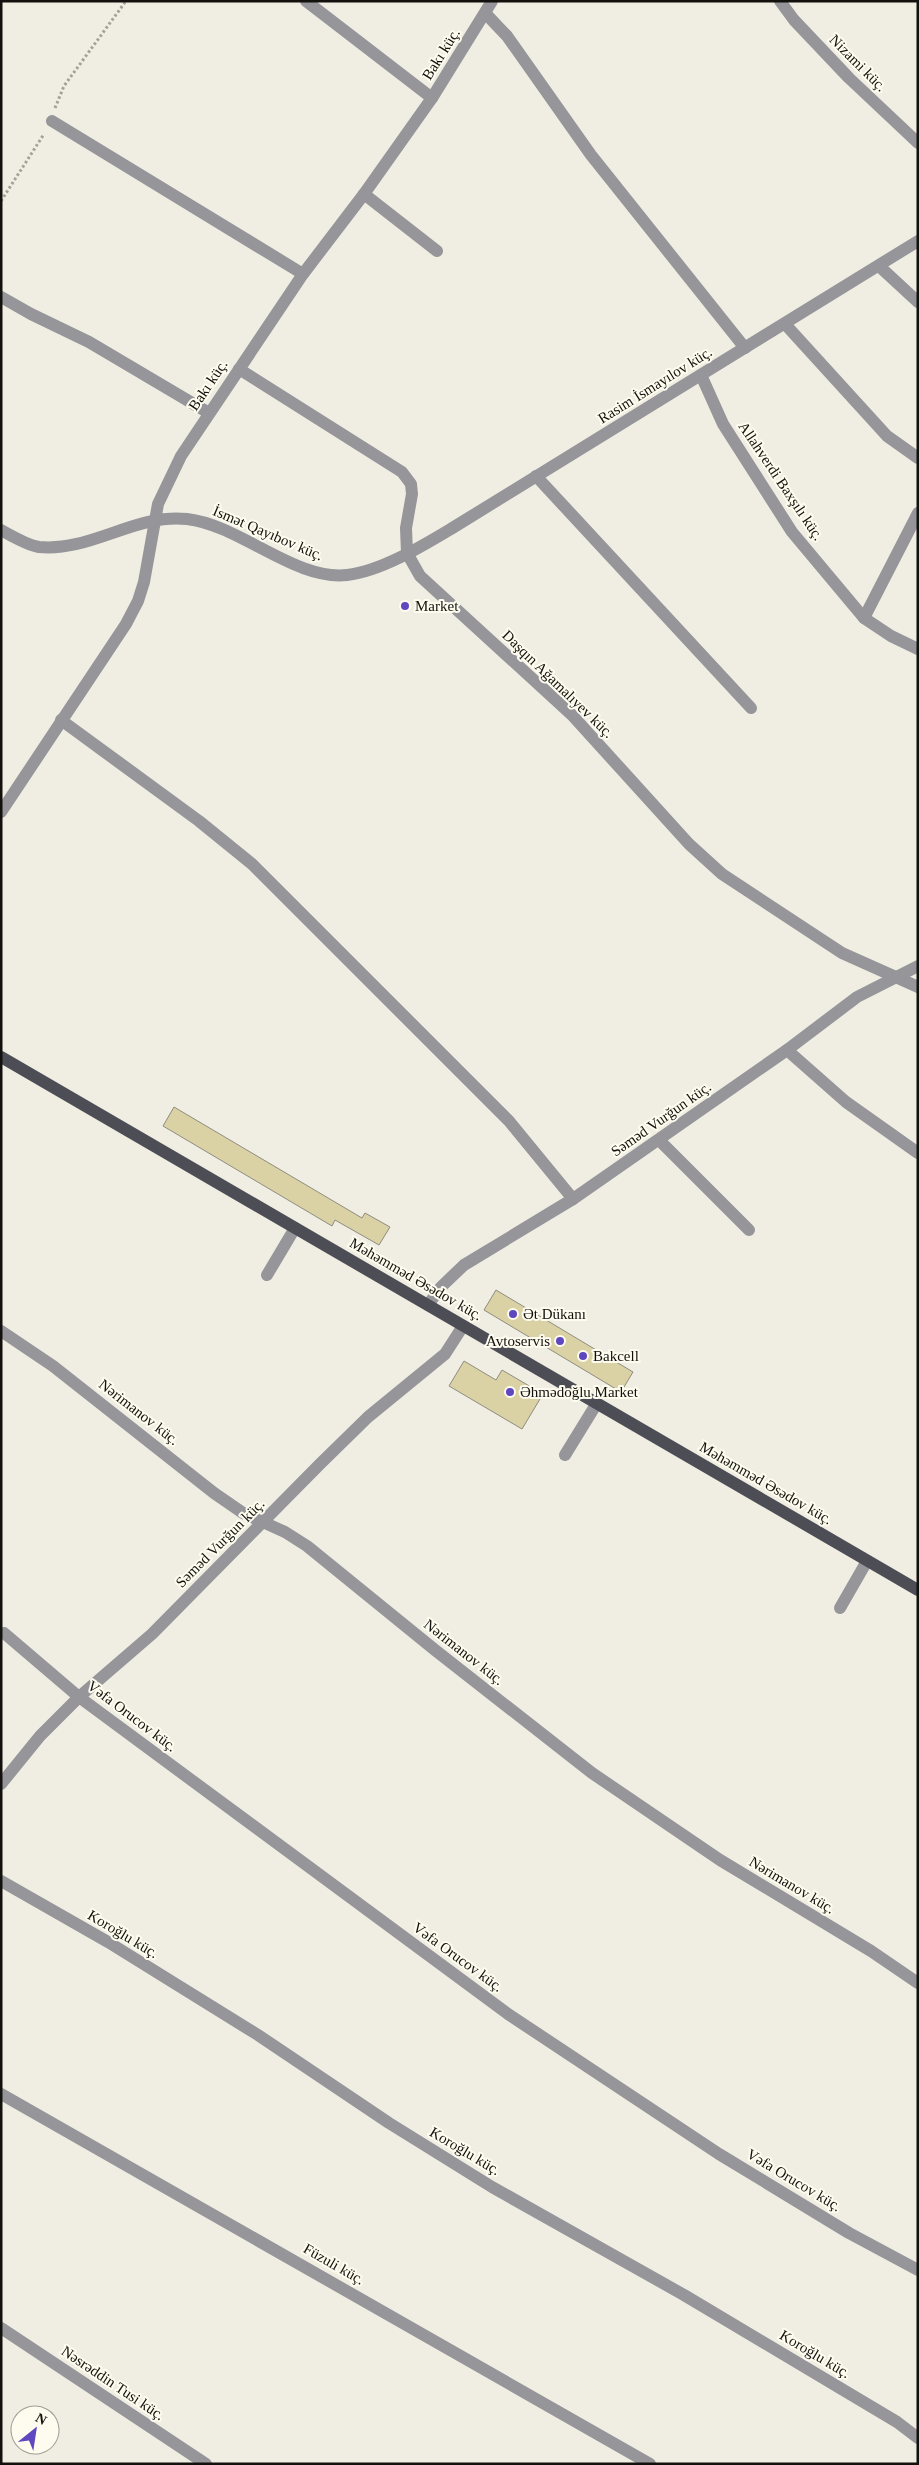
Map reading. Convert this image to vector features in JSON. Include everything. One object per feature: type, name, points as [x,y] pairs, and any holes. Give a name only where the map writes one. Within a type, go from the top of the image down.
[{"type":"main road","name":"Məhəmməd Əsədov küç.","points":[[1,1057],[918,1590]]},
{"type":"street","points":[[306,1],[432,98]]},
{"type":"street","name":"Bakı küç.","points":[[1,812],[126,624],[138,601],[146,574],[154,520],[169,478],[181,456],[303,274],[364,194],[432,98],[486,14],[492,1]]},
{"type":"street","name":"Nizami küç.","points":[[780,1],[794,20],[849,78],[918,143]]},
{"type":"street","points":[[486,14],[507,36],[591,155],[745,348]]},
{"type":"street","points":[[52,121],[303,274]]},
{"type":"street","points":[[364,194],[437,251]]},
{"type":"street","name":"Rasim İsmayılov küç.","points":[[407,554],[454,527],[918,241]]},
{"type":"street","points":[[879,266],[918,302]]},
{"type":"street","points":[[1,296],[31,314],[89,342],[209,413]]},
{"type":"street","points":[[785,324],[886,436],[918,458]]},
{"type":"street","name":"Daşqın Ağamalıyev küç.","points":[[239,369],[402,472],[411,484],[412,494],[406,528],[407,554],[420,576],[572,715],[689,844],[722,874],[842,953],[918,988]]},
{"type":"street","name":"Allahverdi Baxşılı küç.","points":[[702,375],[723,424],[792,532],[864,618],[891,636],[918,649]]},
{"type":"street","points":[[536,476],[751,708]]},
{"type":"street","points":[[864,618],[918,513]]},
{"type":"street","name":"İsmət Qayıbov küç.","points":[[1,530],[38,547],[73,546],[154,520],[187,519],[223,528],[290,562],[326,574],[347,575],[407,554]]},
{"type":"street","points":[[61,720],[199,821],[252,864],[509,1121],[573,1199]]},
{"type":"street","name":"Səməd Vurğun küç.","points":[[428,1305],[441,1287],[464,1265],[573,1199],[787,1050],[857,997],[918,966]]},
{"type":"street","points":[[787,1050],[846,1102],[918,1153]]},
{"type":"street","points":[[659,1140],[749,1230]]},
{"type":"street","points":[[267,1274],[295,1228]]},
{"type":"street","name":"Səməd Vurğun küç.","points":[[1,1784],[40,1736],[152,1634],[368,1417],[445,1354],[463,1326]]},
{"type":"street","name":"Nərimanov küç.","points":[[1,1331],[53,1366],[214,1493],[243,1513],[286,1532],[307,1546],[592,1773],[720,1860],[871,1951],[918,1982]]},
{"type":"street","points":[[565,1456],[597,1404]]},
{"type":"street","points":[[840,1608],[867,1561]]},
{"type":"street","name":"Vəfa Orucov küç.","points":[[4,1634],[80,1698],[508,2014],[719,2154],[849,2233],[918,2270]]},
{"type":"street","name":"Koroğlu küç.","points":[[1,1881],[108,1942],[258,2035],[389,2123],[492,2187],[684,2295],[889,2418],[918,2438]]},
{"type":"street","name":"Füzuli küç.","points":[[1,2094],[650,2464]]},
{"type":"street","name":"Nəsrəddin Tusi küç.","points":[[1,2328],[206,2464]]},
{"type":"path","points":[[1,201],[52,121],[56,103],[64,86],[126,1]]},
{"type":"building","points":[[174,1107],[362,1218],[365,1213],[390,1227],[379,1245],[335,1220],[332,1226],[163,1126]]},
{"type":"building","points":[[496,1290],[633,1372],[621,1392],[484,1310]]},
{"type":"building","points":[[464,1361],[496,1380],[502,1370],[543,1394],[522,1429],[449,1386]]},
{"type":"place","name":"Market","points":[[405,606]]},
{"type":"place","name":"Ət Dükanı","points":[[513,1314]]},
{"type":"place","name":"Avtoservis","points":[[560,1341]]},
{"type":"place","name":"Bakcell","points":[[583,1356]]},
{"type":"place","name":"Əhmədoğlu Market","points":[[510,1392]]}]
